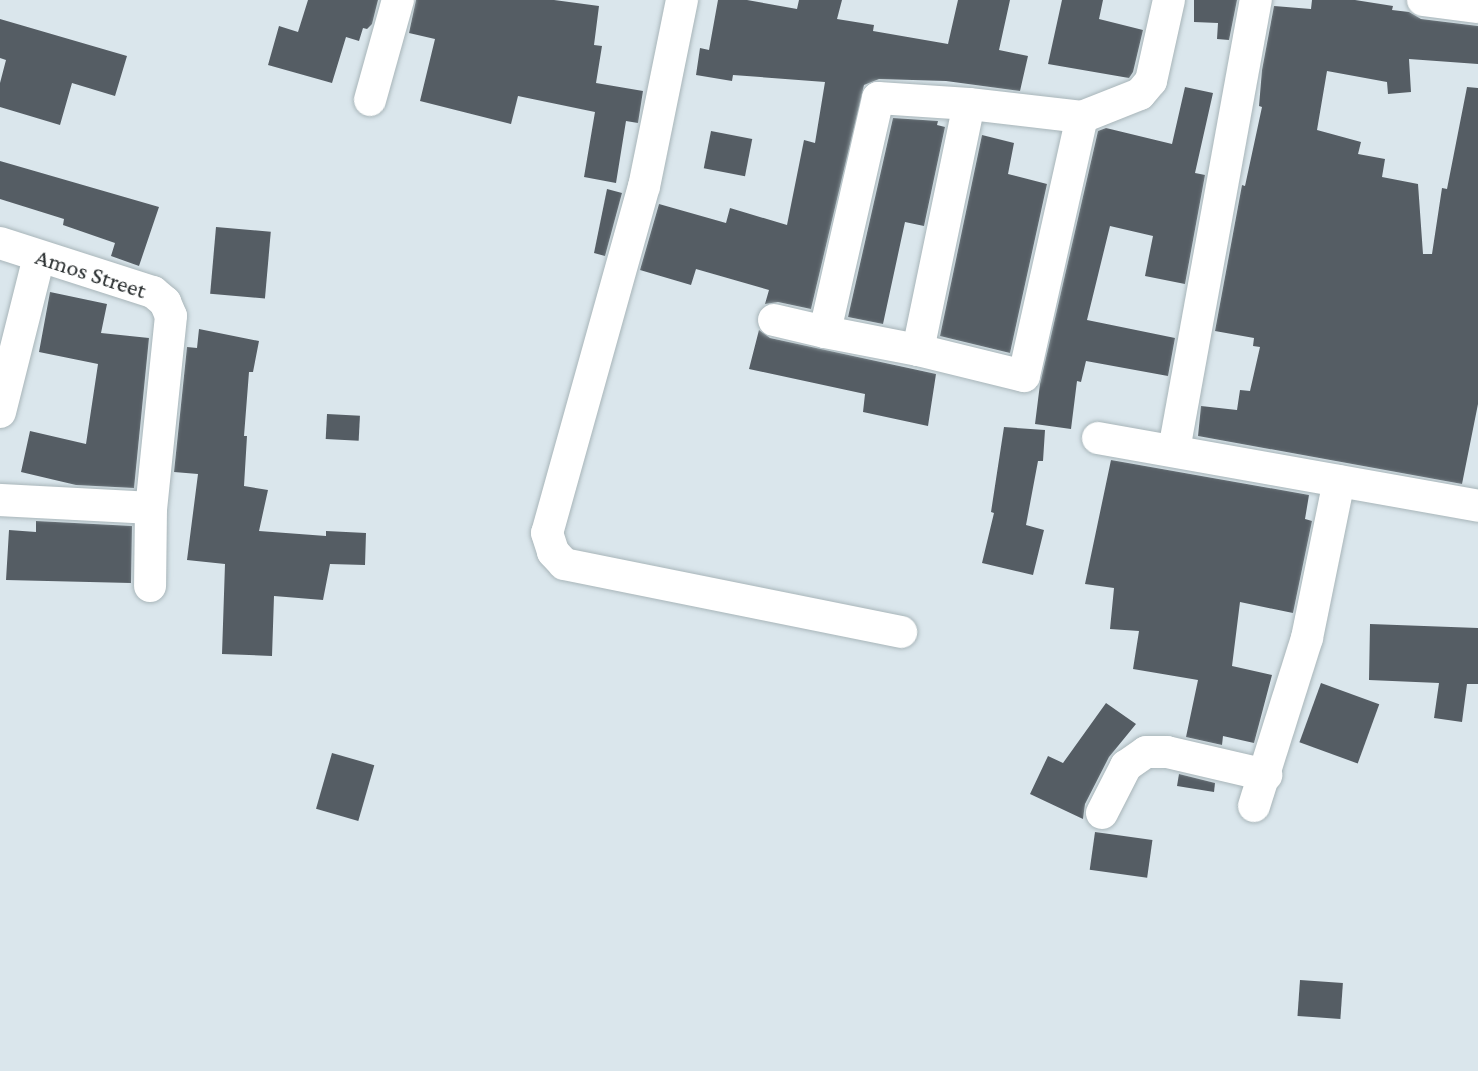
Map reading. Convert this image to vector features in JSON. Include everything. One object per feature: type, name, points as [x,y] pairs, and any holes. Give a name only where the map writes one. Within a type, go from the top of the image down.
[{"type":"street","points":[[370,100],[398,0]]},
{"type":"street","points":[[682,0],[644,186],[547,533],[553,552],[564,564],[901,632]]},
{"type":"street","points":[[825,332],[878,98],[969,104],[1082,117],[1140,94],[1151,81],[1169,0]]},
{"type":"street","points":[[1174,450],[1256,0]]},
{"type":"street","points":[[1423,0],[1477,4]]},
{"type":"street","points":[[918,350],[969,104]]},
{"type":"street","points":[[774,320],[1024,376],[1082,117]]},
{"type":"street","name":"Amos Street","points":[[0,243],[153,292],[165,302],[171,316],[151,508]]},
{"type":"street","points":[[0,412],[39,257]]},
{"type":"street","points":[[1098,438],[1478,506]]},
{"type":"street","points":[[1254,806],[1307,638],[1339,481]]},
{"type":"street","points":[[0,500],[151,508],[150,586]]},
{"type":"street","points":[[1102,813],[1126,766],[1146,752],[1167,752],[1266,775]]},
{"type":"building","points":[[308,0],[378,0],[372,24],[367,29],[363,28],[359,41],[346,37],[332,83],[268,65],[279,26],[298,32]]},
{"type":"building","points":[[416,0],[554,0],[599,6],[594,45],[602,46],[596,83],[643,91],[638,123],[626,121],[616,183],[584,177],[595,112],[518,96],[511,124],[420,101],[435,39],[409,33]]},
{"type":"building","points":[[718,0],[747,0],[797,9],[799,0],[842,0],[837,19],[874,25],[873,31],[948,44],[958,0],[1010,0],[999,50],[1028,56],[1020,91],[946,81],[879,79],[864,85],[811,309],[778,302],[765,304],[769,290],[696,269],[691,285],[640,270],[659,204],[726,223],[730,208],[787,225],[804,140],[815,143],[825,82],[733,75],[732,81],[696,75],[700,48],[709,50]]},
{"type":"building","points":[[1062,0],[1103,0],[1099,19],[1143,30],[1129,78],[1048,64]]},
{"type":"building","points":[[1194,0],[1237,0],[1229,40],[1217,39],[1218,23],[1194,22]]},
{"type":"building","points":[[1312,0],[1355,0],[1393,6],[1392,10],[1409,12],[1421,19],[1478,26],[1478,64],[1409,59],[1411,92],[1388,94],[1387,82],[1327,71],[1317,130],[1361,142],[1358,154],[1385,159],[1382,177],[1418,184],[1423,254],[1432,254],[1442,188],[1447,189],[1467,87],[1478,88],[1478,404],[1462,484],[1198,436],[1201,406],[1237,410],[1240,390],[1250,391],[1260,347],[1253,346],[1254,338],[1215,331],[1242,185],[1245,186],[1262,107],[1259,106],[1262,70],[1274,6],[1311,9]]},
{"type":"building","points":[[0,19],[127,56],[115,96],[72,83],[60,125],[0,107],[0,83],[6,60],[0,58]]},
{"type":"building","points":[[1185,87],[1213,93],[1195,173],[1205,175],[1185,284],[1145,276],[1153,236],[1110,226],[1087,320],[1175,338],[1168,376],[1086,361],[1081,382],[1077,381],[1071,429],[1035,424],[1040,384],[1098,131],[1106,128],[1172,144]]},
{"type":"building","points":[[893,118],[938,121],[937,125],[945,127],[924,226],[905,222],[883,324],[848,317]]},
{"type":"building","points":[[711,131],[752,139],[745,176],[704,168]]},
{"type":"building","points":[[982,135],[1014,143],[1008,174],[1047,184],[1010,353],[940,336]]},
{"type":"building","points":[[0,161],[159,207],[139,266],[111,256],[115,243],[63,225],[64,219],[0,199]]},
{"type":"building","points":[[607,189],[622,193],[605,256],[594,253]]},
{"type":"building","points":[[216,227],[271,232],[265,299],[210,294]]},
{"type":"building","points":[[50,292],[107,304],[101,333],[149,338],[134,488],[76,485],[21,472],[30,431],[86,444],[98,364],[39,352]]},
{"type":"building","points":[[199,329],[259,341],[253,372],[249,372],[244,486],[268,490],[259,531],[326,536],[326,531],[366,533],[365,565],[330,564],[323,600],[274,596],[272,656],[222,654],[225,564],[187,560],[198,474],[174,472],[187,347],[197,348]]},
{"type":"building","points":[[759,330],[770,338],[936,374],[928,426],[863,412],[865,394],[749,369]]},
{"type":"building","points":[[327,414],[360,416],[359,441],[326,439]]},
{"type":"building","points":[[1004,427],[1045,430],[1043,461],[1038,461],[1026,525],[1044,530],[1033,575],[982,563],[994,513],[991,512]]},
{"type":"building","points":[[1111,460],[1309,495],[1305,519],[1312,521],[1293,613],[1240,602],[1232,666],[1272,675],[1254,743],[1223,736],[1222,745],[1186,737],[1198,680],[1133,669],[1139,631],[1110,629],[1114,588],[1085,584]]},
{"type":"building","points":[[36,521],[132,526],[131,583],[6,580],[9,530],[36,532]]},
{"type":"building","points":[[1370,624],[1478,628],[1478,684],[1467,684],[1462,722],[1434,718],[1439,683],[1369,680]]},
{"type":"building","points":[[1321,683],[1379,704],[1358,763],[1299,742]]},
{"type":"building","points":[[1106,703],[1136,724],[1109,757],[1085,804],[1083,819],[1030,794],[1048,756],[1063,763]]},
{"type":"building","points":[[332,753],[374,765],[358,821],[316,809]]},
{"type":"building","points":[[1179,774],[1215,783],[1214,792],[1177,786]]},
{"type":"building","points":[[1095,832],[1152,840],[1147,878],[1090,870]]},
{"type":"building","points":[[1300,980],[1343,983],[1340,1019],[1297,1016]]}]
